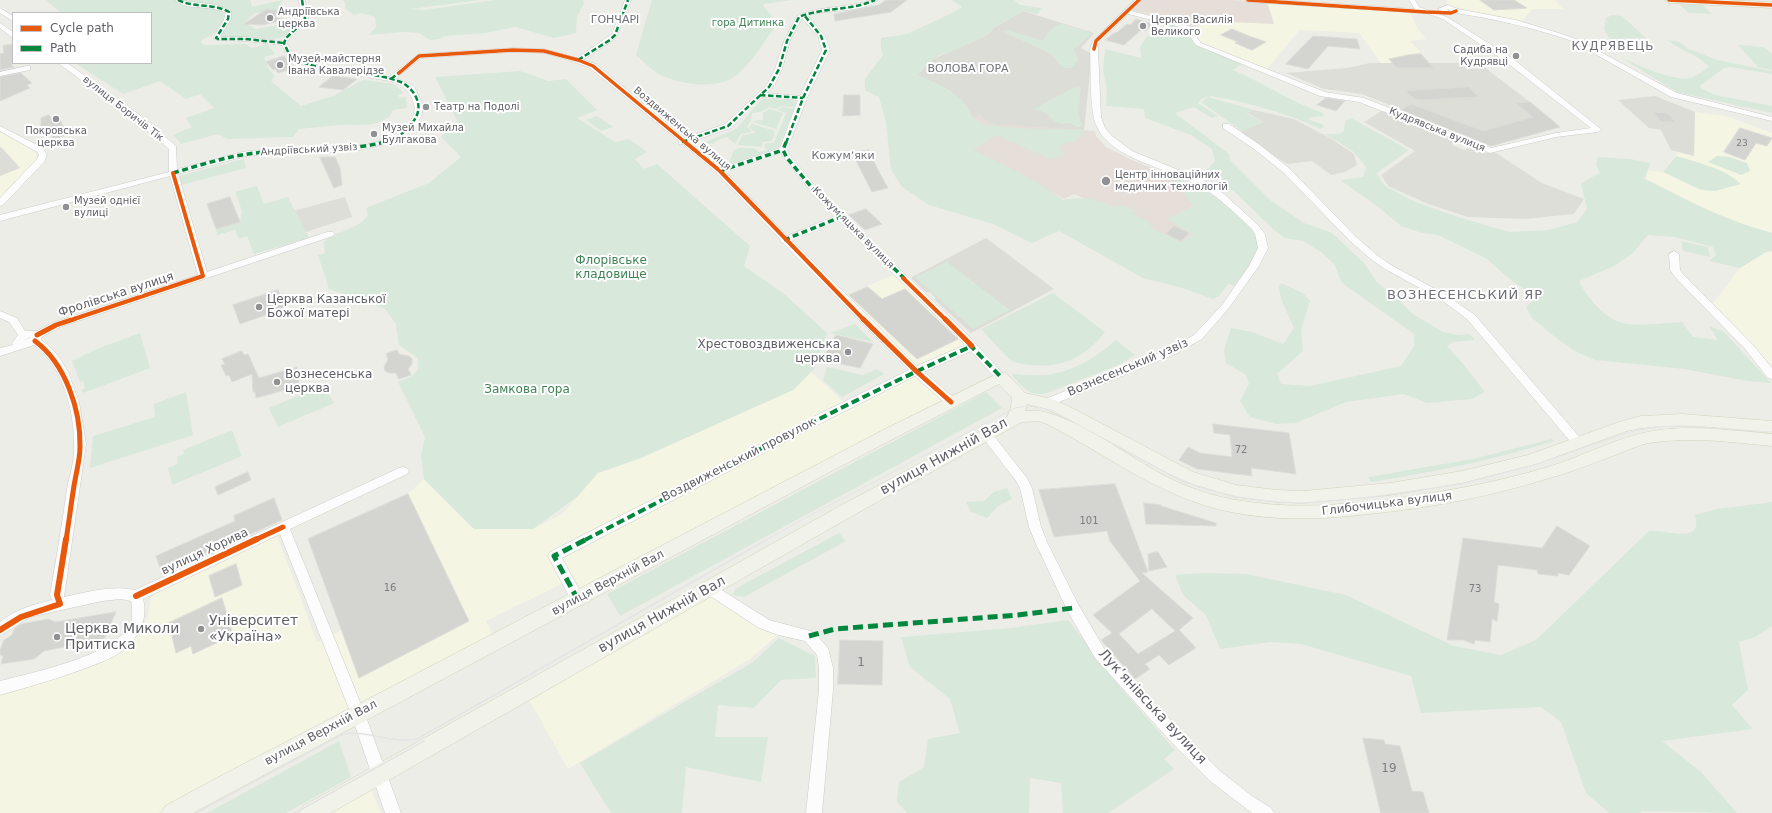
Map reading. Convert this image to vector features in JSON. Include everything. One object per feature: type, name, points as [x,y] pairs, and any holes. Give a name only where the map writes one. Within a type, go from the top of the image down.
[{"type":"main road","points":[[1669,0],[1715,1],[1772,5]]},
{"type":"main road","points":[[1001,377],[1020,397],[1018,411],[1014,418]]},
{"type":"main road","name":"вулиця Верхній Вал","points":[[172,813],[358,714],[578,600],[811,474],[1001,377]]},
{"type":"main road","name":"Глибочицька вулиця","points":[[1020,397],[1047,403],[1069,413],[1188,477],[1214,486],[1236,491],[1276,496],[1303,497],[1346,494],[1426,484],[1462,477],[1530,460],[1624,426],[1658,420],[1772,427]]},
{"type":"main road","name":"Глибочицька вулиця","points":[[1014,418],[1029,415],[1045,417],[1166,483],[1198,497],[1242,508],[1284,513],[1319,512],[1389,506],[1489,489],[1556,470],[1642,439],[1656,436],[1694,435],[1772,440]]},
{"type":"main road","name":"вулиця Нижній Вал","points":[[310,813],[1014,418]]},
{"type":"street","points":[[178,0],[192,5],[213,6],[228,10],[229,16],[225,25],[217,35],[216,38],[218,39],[245,39],[284,43],[286,38],[304,21],[305,18],[302,0]]},
{"type":"street","points":[[578,60],[610,40],[615,35],[628,0]]},
{"type":"street","points":[[682,142],[728,126],[770,87],[779,69],[787,41],[797,20],[804,15],[862,4],[875,0]]},
{"type":"street","name":"Вознесенський узвіз","points":[[1047,403],[1171,352],[1198,337],[1225,306],[1260,258],[1264,248],[1260,234],[1255,227],[1221,196],[1200,182],[1129,153],[1109,138],[1098,122],[1094,49],[1096,40],[1126,12],[1136,0]]},
{"type":"street","points":[[1248,0],[1426,12],[1453,13],[1456,11],[1493,18],[1557,33],[1574,40],[1674,95],[1772,118]]},
{"type":"street","points":[[1412,0],[1415,6],[1426,12]]},
{"type":"street","points":[[1444,0],[1443,2],[1446,12]]},
{"type":"street","points":[[0,10],[12,18]]},
{"type":"street","name":"Кудрявська вулиця","points":[[1126,12],[1191,28],[1192,35],[1198,44],[1322,94],[1361,100],[1490,151],[1556,135],[1598,130],[1446,12]]},
{"type":"street","points":[[720,172],[783,150],[803,98],[826,50],[824,38],[804,15]]},
{"type":"street","points":[[0,25],[12,35]]},
{"type":"street","name":"Андріївський узвіз","points":[[0,218],[250,153],[354,149],[391,140],[405,132],[414,124],[418,114],[418,103],[411,88],[403,83],[391,79],[314,66],[292,57],[284,43]]},
{"type":"street","name":"Воздвиженська вулиця","points":[[391,79],[419,56],[442,54],[529,50],[544,51],[578,60],[593,66],[682,142],[720,172],[784,240],[916,371],[951,402]]},
{"type":"street","name":"вулиця Боричів Тік","points":[[63,64],[132,114],[173,148],[173,173],[203,276]]},
{"type":"street","points":[[0,74],[27,68]]},
{"type":"street","points":[[760,95],[803,98]]},
{"type":"street","points":[[1226,126],[1257,147],[1287,171],[1353,239],[1375,258],[1388,267],[1443,297],[1460,308],[1470,317],[1578,443]]},
{"type":"street","points":[[0,128],[40,150],[44,155],[0,203]]},
{"type":"street","name":"Кожумʼяцька вулиця","points":[[783,150],[787,158],[819,196],[972,346],[1001,377]]},
{"type":"street","points":[[784,240],[841,217]]},
{"type":"street","name":"Фролівська вулиця","points":[[36,338],[56,325],[330,234]]},
{"type":"street","points":[[1674,254],[1675,270],[1678,275],[1749,347],[1772,375]]},
{"type":"street","points":[[0,314],[13,320],[14,345]]},
{"type":"street","points":[[14,345],[30,334],[36,338],[57,363],[64,375],[78,418],[80,446],[57,595],[60,604]]},
{"type":"street","name":"Воздвиженський провулок","points":[[578,600],[554,556],[827,415],[916,371],[972,346]]},
{"type":"street","name":"Лукʼянівська вулиця","points":[[986,434],[1021,478],[1026,488],[1035,527],[1042,544],[1072,608],[1100,654],[1180,741],[1215,776],[1247,801],[1266,813]]},
{"type":"street","name":"вулиця Хорива","points":[[136,596],[403,471]]},
{"type":"street","points":[[283,527],[358,714],[393,813]]},
{"type":"street","points":[[709,588],[719,596],[764,624],[778,629],[809,636],[822,652],[826,668],[826,690],[814,813]]},
{"type":"street","points":[[0,630],[14,619],[27,612],[102,595],[121,593],[136,596],[139,608],[137,624],[125,640],[111,651],[62,671],[0,688]]},
{"type":"shaded area","points":[[1143,0],[1231,0],[1267,2],[1274,24],[1212,21],[1191,27],[1132,10]]},
{"type":"shaded area","points":[[1448,0],[1555,0],[1563,9],[1532,9],[1521,23],[1451,6],[1446,3]]},
{"type":"shaded area","points":[[1267,2],[1410,12],[1418,29],[1426,39],[1410,41],[1431,63],[1381,63],[1359,33],[1300,30],[1266,70],[1198,41],[1193,29],[1212,21],[1274,24]]},
{"type":"shaded area","points":[[1023,11],[1094,33],[1081,48],[1092,54],[1084,130],[1010,127],[976,121],[950,91],[919,76],[919,73],[933,59],[987,35],[995,27]]},
{"type":"shaded area","points":[[1370,63],[1479,63],[1560,127],[1491,146],[1362,94],[1324,89],[1286,73],[1347,68]]},
{"type":"shaded area","points":[[1655,96],[1695,112],[1694,156],[1671,150],[1661,130],[1649,128],[1618,100]]},
{"type":"shaded area","points":[[1254,110],[1294,119],[1330,138],[1354,154],[1357,165],[1345,172],[1331,175],[1312,161],[1287,164],[1244,136],[1242,131],[1263,122],[1246,112]]},
{"type":"shaded area","points":[[1383,110],[1457,141],[1452,145],[1464,150],[1470,147],[1486,153],[1496,153],[1542,183],[1584,199],[1574,214],[1525,219],[1468,217],[1428,204],[1388,186],[1381,175],[1415,151],[1364,122]]},
{"type":"shaded area","points":[[1695,112],[1726,116],[1772,133],[1772,233],[1747,226],[1707,210],[1644,178],[1647,170],[1663,172],[1678,152],[1694,156]]},
{"type":"shaded area","name":"Центр інноваційних медичних технологій","points":[[981,115],[984,119],[995,124],[1095,131],[1096,136],[1106,147],[1132,160],[1198,187],[1210,195],[1200,252],[1074,194],[1064,199],[1019,175],[947,146],[959,121]]},
{"type":"shaded area","points":[[0,132],[34,151],[37,156],[36,160],[0,198]]},
{"type":"shaded area","points":[[0,147],[20,168],[0,176]]},
{"type":"shaded area","points":[[345,197],[352,217],[306,232],[308,236],[254,254],[293,211]]},
{"type":"shaded area","points":[[986,238],[1054,289],[971,333],[935,300],[935,297],[930,292],[926,292],[912,279],[912,277]]},
{"type":"shaded area","points":[[1772,251],[1772,372],[1711,306],[1740,268],[1766,252]]},
{"type":"shaded area","points":[[895,274],[965,342],[964,345],[920,366],[915,365],[844,296]]},
{"type":"shaded area","points":[[811,372],[848,406],[916,373],[945,400],[573,595],[563,583],[486,621],[497,642],[282,748],[158,813],[0,813],[0,691],[129,645],[141,631],[148,616],[151,598],[156,592],[164,587],[277,536],[317,642],[342,630],[469,621],[408,494],[424,479],[474,529],[533,529],[562,514],[598,473],[641,458],[793,390]]},
{"type":"shaded area","points":[[710,594],[779,634],[750,659],[568,769],[530,701]]},
{"type":"shaded area","points":[[366,789],[372,791],[381,813],[324,813]]},
{"type":"green space","points":[[46,0],[250,0],[252,5],[250,7],[283,0],[277,10],[255,13],[244,23],[256,29],[298,21],[292,29],[281,37],[275,39],[246,37],[222,38],[220,36],[228,24],[231,14],[231,10],[225,7],[219,9],[224,14],[223,20],[216,32],[204,39],[201,43],[205,45],[246,44],[252,48],[267,44],[275,54],[264,57],[268,68],[275,76],[271,81],[301,106],[333,96],[363,80],[395,85],[404,93],[398,95],[400,98],[406,97],[407,108],[393,110],[389,116],[377,123],[299,129],[293,137],[227,139],[218,134],[181,144],[173,135],[192,127],[186,118],[214,108],[200,94],[186,99],[160,81],[123,94],[77,64],[152,64],[152,12],[60,12]]},
{"type":"green space","points":[[342,0],[481,0],[410,9],[424,10],[495,0],[583,0],[584,4],[577,17],[576,33],[554,38],[515,27],[486,33],[445,36],[439,39],[430,40],[419,33],[403,32],[369,35],[376,27],[375,17],[361,13],[354,15],[345,8],[345,2]]},
{"type":"green space","name":"гора Дитинка","points":[[652,0],[792,0],[764,4],[763,6],[778,23],[758,52],[740,72],[726,81],[695,84],[684,83],[665,77],[654,71],[636,55]]},
{"type":"green space","points":[[952,0],[1014,0],[1020,5],[1043,8],[1037,14],[1023,11],[995,27],[987,35],[958,49],[940,55],[933,59],[919,73],[919,76],[932,81],[956,95],[966,105],[972,117],[982,123],[994,126],[1084,130],[1078,140],[1059,146],[1065,154],[1051,159],[996,135],[973,150],[1031,179],[1063,200],[1077,198],[1090,199],[1115,207],[1120,204],[1136,211],[1132,214],[1148,221],[1152,228],[1182,242],[1192,234],[1167,219],[1193,206],[1172,175],[1206,191],[1225,204],[1241,218],[1254,233],[1258,241],[1259,248],[1256,257],[1234,286],[1228,284],[1219,296],[1213,299],[1183,288],[1143,278],[1059,231],[1032,243],[993,224],[929,205],[902,187],[891,170],[886,122],[879,97],[865,90],[865,79],[883,55],[881,38],[907,34],[962,7]]},
{"type":"green space","points":[[1679,4],[1703,5],[1712,14],[1689,13]]},
{"type":"green space","points":[[1612,15],[1622,16],[1646,38],[1610,39],[1604,29],[1606,18]]},
{"type":"green space","points":[[1062,24],[1092,33],[1074,49],[1078,59],[1074,67],[1064,68],[1049,53],[1003,31],[1007,30],[1044,41],[1050,30]]},
{"type":"green space","points":[[1170,24],[1188,29],[1191,39],[1195,45],[1242,64],[1233,70],[1311,109],[1323,113],[1324,116],[1308,118],[1309,120],[1322,124],[1324,127],[1320,129],[1268,109],[1212,96],[1203,98],[1198,103],[1218,116],[1212,118],[1194,107],[1175,113],[1229,154],[1230,160],[1270,200],[1304,223],[1332,233],[1364,263],[1377,282],[1413,314],[1443,332],[1458,335],[1470,334],[1475,340],[1453,342],[1447,346],[1485,392],[1472,399],[1427,403],[1404,394],[1346,402],[1296,423],[1276,424],[1250,417],[1240,401],[1249,384],[1246,375],[1226,363],[1224,350],[1231,328],[1252,332],[1283,344],[1294,328],[1281,299],[1279,287],[1281,283],[1303,293],[1310,301],[1301,330],[1303,351],[1277,374],[1281,384],[1310,386],[1401,366],[1414,346],[1414,334],[1342,283],[1334,264],[1321,252],[1303,241],[1285,238],[1274,230],[1235,192],[1219,182],[1207,170],[1215,161],[1212,149],[1191,135],[1145,118],[1144,109],[1106,106],[1107,91],[1103,69],[1105,49],[1141,58],[1140,47],[1147,36],[1169,37]]},
{"type":"green space","points":[[1667,40],[1679,42],[1689,49],[1717,60],[1772,71],[1772,74],[1730,67],[1724,68],[1700,86],[1701,88],[1715,95],[1772,106],[1772,113],[1677,92],[1620,57],[1656,72],[1677,78],[1693,77],[1709,67],[1702,61]]},
{"type":"green space","points":[[1738,45],[1764,47],[1772,54],[1772,70],[1758,67]]},
{"type":"green space","name":"Замкова гора","points":[[520,71],[548,81],[566,79],[597,110],[577,118],[615,142],[629,139],[647,152],[635,159],[644,169],[657,164],[750,246],[744,266],[783,293],[827,333],[814,369],[793,390],[641,458],[598,473],[578,496],[533,529],[474,529],[424,479],[421,456],[425,437],[398,382],[411,377],[418,370],[418,358],[399,345],[396,324],[384,308],[329,289],[318,255],[325,253],[323,243],[328,239],[363,220],[368,215],[366,208],[429,183],[461,157],[441,137],[458,122],[435,77]]},
{"type":"green space","points":[[1081,87],[1078,114],[1082,125],[1081,127],[1077,127],[1070,123],[1061,124],[1054,121],[1046,113],[1034,109],[1073,88]]},
{"type":"green space","points":[[1208,97],[1254,110],[1246,113],[1263,122],[1242,131],[1201,102]]},
{"type":"green space","points":[[762,99],[792,100],[796,103],[794,107],[781,106],[776,109],[769,107],[761,112],[752,113],[751,120],[747,127],[752,132],[741,134],[735,144],[727,137],[718,140],[713,144],[704,143],[736,129]]},
{"type":"green space","points":[[782,107],[794,109],[779,147],[771,150],[764,148],[766,143],[774,143],[786,113],[778,110]]},
{"type":"green space","points":[[769,109],[783,113],[776,129],[753,122],[763,120],[763,113]]},
{"type":"green space","points":[[597,116],[613,127],[601,131],[586,120]]},
{"type":"green space","points":[[1351,118],[1409,150],[1377,173],[1385,186],[1415,202],[1461,218],[1509,232],[1549,230],[1577,222],[1587,209],[1581,183],[1600,173],[1596,165],[1598,157],[1630,159],[1650,163],[1645,179],[1723,216],[1772,233],[1772,251],[1766,252],[1740,268],[1709,261],[1716,255],[1713,247],[1675,237],[1648,235],[1632,254],[1614,266],[1579,281],[1587,295],[1599,308],[1613,319],[1621,323],[1642,325],[1682,322],[1693,337],[1718,340],[1709,326],[1724,332],[1771,383],[1747,381],[1684,369],[1595,360],[1573,350],[1532,318],[1526,307],[1533,300],[1527,291],[1507,277],[1487,259],[1438,235],[1422,233],[1401,226],[1377,206],[1340,180],[1363,177],[1366,167],[1354,152],[1325,134],[1338,134],[1344,131],[1345,121]]},
{"type":"green space","points":[[752,124],[775,131],[772,141],[763,142],[762,147],[737,145],[743,135],[756,133],[749,127]]},
{"type":"green space","points":[[740,148],[754,148],[759,152],[769,149],[770,151],[728,165],[734,150]]},
{"type":"green space","points":[[1676,156],[1719,170],[1734,178],[1741,184],[1715,191],[1701,190],[1663,172]]},
{"type":"green space","points":[[1717,156],[1729,157],[1747,163],[1750,171],[1741,175],[1708,162]]},
{"type":"green space","points":[[244,159],[246,168],[181,185],[179,176]]},
{"type":"green space","points":[[257,186],[264,204],[288,197],[309,238],[254,254],[247,236],[239,239],[235,230],[217,235],[216,229],[240,222],[242,211],[235,192]]},
{"type":"green space","points":[[1681,241],[1708,247],[1710,257],[1683,251]]},
{"type":"green space","points":[[947,262],[1010,310],[973,329],[915,277]]},
{"type":"green space","points":[[1053,293],[1105,332],[1089,348],[1072,359],[1063,363],[1042,366],[1016,363],[1007,357],[981,329]]},
{"type":"green space","points":[[855,324],[873,342],[830,333]]},
{"type":"green space","points":[[140,333],[150,368],[83,393],[82,390],[85,388],[83,381],[80,382],[72,361],[97,349]]},
{"type":"green space","points":[[1116,340],[1135,355],[1116,366],[1047,393],[1035,394],[1026,390],[1011,374],[1038,375],[1062,372],[1091,359]]},
{"type":"green space","points":[[827,367],[863,375],[877,369],[884,374],[842,397],[823,380]]},
{"type":"green space","points":[[324,385],[334,403],[278,427],[269,408]]},
{"type":"green space","points":[[186,392],[193,435],[90,468],[93,436],[155,417],[154,404]]},
{"type":"green space","points":[[986,392],[1002,408],[620,616],[607,594]]},
{"type":"green space","points":[[232,430],[242,456],[172,485],[168,468],[178,464],[177,457],[184,454],[183,450]]},
{"type":"green space","points":[[1552,439],[1554,441],[1531,448],[1440,470],[1371,482],[1368,477],[1473,459]]},
{"type":"green space","points":[[1007,488],[1012,499],[998,506],[987,518],[971,512],[966,502],[984,501],[994,492]]},
{"type":"green space","points":[[1772,502],[1772,626],[1755,637],[1739,642],[1748,690],[1732,705],[1753,729],[1662,741],[1701,772],[1737,813],[1642,811],[1640,813],[1609,813],[1586,793],[1561,722],[1541,707],[1421,713],[1411,676],[1301,644],[1271,642],[1220,649],[1206,615],[1183,595],[1175,575],[1203,573],[1246,574],[1346,595],[1454,646],[1501,655],[1536,640],[1649,531],[1681,534],[1689,533],[1694,530],[1696,525],[1695,515],[1717,509]]},
{"type":"green space","points":[[839,533],[846,541],[744,597],[733,595],[735,589]]},
{"type":"green space","points":[[1068,620],[1126,694],[1175,750],[1164,759],[1174,769],[1108,813],[1063,813],[1061,783],[1030,778],[1029,813],[907,813],[897,802],[899,782],[924,767],[928,739],[960,733],[950,699],[910,667],[901,637],[1011,628]]},
{"type":"green space","points":[[779,638],[815,656],[816,678],[781,680],[754,708],[718,705],[715,737],[768,737],[761,782],[686,767],[682,813],[611,813],[580,763],[753,662]]},
{"type":"green space","points":[[339,741],[351,777],[286,813],[207,813]]},
{"type":"building","points":[[886,0],[907,0],[891,12],[835,21],[834,14],[879,5]]},
{"type":"building","points":[[1480,0],[1514,0],[1527,8],[1494,10]]},
{"type":"building","name":"Андріївська церква","points":[[267,9],[283,11],[275,17],[285,20],[262,25],[244,24]]},
{"type":"building","points":[[1136,19],[1153,24],[1145,31],[1141,30],[1124,45],[1105,40],[1127,24],[1130,25]]},
{"type":"building","points":[[1232,29],[1266,42],[1252,50],[1221,35]]},
{"type":"building","points":[[1313,36],[1357,39],[1360,49],[1328,46],[1308,69],[1286,64]]},
{"type":"building","points":[[12,44],[11,64],[14,67],[0,70],[0,54],[4,53],[3,46]]},
{"type":"building","points":[[1421,54],[1434,68],[1397,68],[1389,59],[1408,55]]},
{"type":"building","name":"Музей-майстерня Івана Кавалерідзе","points":[[284,56],[295,68],[278,73],[266,62]]},
{"type":"building","points":[[21,73],[32,83],[27,85],[30,88],[0,101],[0,77]]},
{"type":"building","points":[[333,76],[357,79],[343,90],[319,87]]},
{"type":"building","points":[[1469,87],[1479,97],[1417,100],[1419,99],[1414,99],[1406,91]]},
{"type":"building","points":[[844,95],[860,95],[860,115],[843,116]]},
{"type":"building","points":[[1326,98],[1345,101],[1336,111],[1317,105]]},
{"type":"building","points":[[1530,102],[1560,127],[1491,146],[1401,110],[1411,104],[1483,131],[1533,117],[1516,103]]},
{"type":"building","points":[[1653,112],[1667,113],[1676,122],[1662,122]]},
{"type":"building","points":[[49,115],[52,118],[59,117],[67,135],[53,139],[49,128],[44,129],[41,127],[41,118]]},
{"type":"building","points":[[1740,128],[1772,138],[1767,146],[1756,143],[1745,160],[1724,152]]},
{"type":"building","points":[[869,150],[888,188],[872,192],[852,153]]},
{"type":"building","points":[[320,157],[335,157],[340,168],[342,185],[334,188]]},
{"type":"building","points":[[230,197],[240,222],[216,229],[207,204]]},
{"type":"building","points":[[866,209],[882,224],[865,230],[849,215]]},
{"type":"building","points":[[1174,226],[1189,233],[1181,241],[1166,234]]},
{"type":"building","points":[[868,287],[882,299],[905,289],[958,339],[917,359],[849,295]]},
{"type":"building","name":"Церква Казанської Божої матері","points":[[278,290],[286,308],[240,324],[233,305]]},
{"type":"building","name":"Хрестовоздвиженська церква","points":[[836,335],[873,344],[860,368],[822,360]]},
{"type":"building","points":[[397,350],[399,354],[409,356],[412,359],[412,364],[408,369],[411,375],[399,379],[396,373],[389,373],[385,371],[384,367],[388,359],[386,354]]},
{"type":"building","points":[[242,351],[244,355],[248,354],[259,378],[297,367],[299,386],[256,398],[255,392],[253,392],[252,374],[232,382],[229,375],[226,376],[221,365],[225,364],[222,359]]},
{"type":"building","points":[[1213,424],[1289,433],[1296,474],[1251,468],[1252,476],[1197,469],[1179,460],[1188,447],[1200,453],[1232,457],[1230,435],[1214,433]]},
{"type":"building","points":[[248,472],[251,480],[218,495],[215,487]]},
{"type":"building","points":[[1115,484],[1148,572],[1142,573],[1193,618],[1179,630],[1196,648],[1169,665],[1159,655],[1145,664],[1150,669],[1135,679],[1101,640],[1112,633],[1093,615],[1140,581],[1110,541],[1107,531],[1054,537],[1039,490]],"holes":[[[1152,609],[1175,631],[1138,654],[1119,634]]]},
{"type":"building","points":[[408,494],[469,621],[359,678],[308,539]]},
{"type":"building","points":[[274,498],[282,520],[162,574],[156,556],[235,521],[234,516]]},
{"type":"building","points":[[1144,503],[1161,505],[1216,523],[1216,526],[1146,524]]},
{"type":"building","points":[[1557,526],[1590,546],[1569,575],[1558,573],[1558,576],[1538,574],[1537,570],[1498,565],[1494,602],[1499,604],[1497,621],[1492,619],[1490,642],[1475,640],[1474,644],[1463,640],[1447,640],[1463,538],[1542,548]]},
{"type":"building","points":[[1158,552],[1167,567],[1149,571],[1148,554]]},
{"type":"building","points":[[236,564],[242,585],[215,597],[209,576]]},
{"type":"building","name":"Університет «Україна»","points":[[222,598],[233,635],[193,654],[191,646],[176,653],[169,623]]},
{"type":"building","name":"Церква Миколи Притиска","points":[[116,612],[104,639],[44,651],[34,659],[1,664],[3,656],[0,655],[0,650],[4,640],[12,635],[15,628],[21,624],[48,619],[55,622]]},
{"type":"building","points":[[840,640],[883,641],[882,685],[838,684]]},
{"type":"building","points":[[1363,738],[1384,740],[1385,744],[1400,746],[1412,791],[1423,792],[1429,813],[1381,813]]},
{"type":"tram line","points":[[766,540],[1015,408],[1029,406],[1051,410],[1167,473],[1201,488],[1238,497],[1278,502],[1306,503],[1364,498],[1461,484],[1534,465],[1630,432],[1655,427],[1685,426],[1772,432]]},
{"type":"tram line","points":[[196,813],[343,734],[362,734],[398,740],[417,739],[768,539]]},
{"type":"tram line","points":[[295,813],[424,741]]},
{"type":"marked path","points":[[178,0],[190,5],[217,7],[229,12],[228,19],[216,38],[218,39],[245,39],[284,43]]},
{"type":"marked path","points":[[173,173],[221,159],[250,153],[268,151],[342,150],[367,147],[390,141],[407,131],[417,116],[418,101],[411,89],[403,83],[388,78],[324,69],[299,61],[290,55],[284,43],[286,38],[304,21],[305,18],[302,0]]},
{"type":"marked path","points":[[578,60],[610,40],[615,35],[628,0]]},
{"type":"marked path","points":[[682,142],[728,126],[769,87],[779,69],[787,41],[799,17],[817,11],[867,4],[875,0]]},
{"type":"marked path","points":[[804,15],[824,40],[826,50],[803,98],[783,150],[787,158],[819,196],[906,280]]},
{"type":"marked path","points":[[1171,22],[1178,24]]},
{"type":"marked path","points":[[391,79],[401,71]]},
{"type":"marked path","points":[[760,95],[803,98]]},
{"type":"marked path","points":[[720,171],[783,150]]},
{"type":"marked path","points":[[784,240],[841,217]]},
{"type":"marked path","points":[[969,344],[1001,377]]},
{"type":"marked path","points":[[578,600],[554,556],[827,415],[916,371],[972,346]]},
{"type":"marked path","points":[[809,636],[835,629],[1018,615],[1073,608]]},
{"type":"cycle path","points":[[1094,49],[1096,41],[1139,0]]},
{"type":"cycle path","points":[[1248,0],[1426,12],[1451,13],[1456,11]]},
{"type":"cycle path","points":[[1669,0],[1772,5]]},
{"type":"cycle path","points":[[399,73],[419,56],[513,50],[544,51],[578,60],[593,66],[720,171],[835,291],[916,371],[951,402]]},
{"type":"cycle path","points":[[37,335],[56,325],[203,276],[173,173]]},
{"type":"cycle path","points":[[903,278],[972,346]]},
{"type":"cycle path","points":[[0,630],[14,620],[36,611],[60,604],[57,595],[79,456],[79,431],[68,386],[55,359],[46,349],[35,341]]},
{"type":"cycle path","points":[[136,596],[283,527]]},
{"type":"place","name":"Андріївська церква","points":[[270,18]]},
{"type":"place","name":"Церква Василія Великого","points":[[1143,26]]},
{"type":"place","name":"Садиба на Кудрявці","points":[[1516,56]]},
{"type":"place","name":"Музей-майстерня Івана Кавалерідзе","points":[[280,65]]},
{"type":"place","name":"Театр на Подолі","points":[[426,107]]},
{"type":"place","name":"Покровська церква","points":[[56,119]]},
{"type":"place","name":"Музей Михайла Булгакова","points":[[374,134]]},
{"type":"place","name":"Центр інноваційних медичних технологій","points":[[1106,181]]},
{"type":"place","name":"Музей однієї вулиці","points":[[66,207]]},
{"type":"place","name":"Церква Казанської Божої матері","points":[[259,307]]},
{"type":"place","name":"Хрестовоздвиженська церква","points":[[848,352]]},
{"type":"place","name":"Вознесенська церква","points":[[277,382]]},
{"type":"place","name":"Університет «Україна»","points":[[201,629]]},
{"type":"place","name":"Церква Миколи Притиска","points":[[57,637]]},
{"type":"district","name":"ГОНЧАРІ","points":[[615,20]]},
{"type":"district","name":"КУДРЯВЕЦЬ","points":[[1613,47]]},
{"type":"district","name":"ВОЛОВА ГОРА","points":[[968,69]]},
{"type":"district","name":"Кожумʼяки","points":[[843,156]]},
{"type":"district","name":"ВОЗНЕСЕНСЬКИЙ ЯР","points":[[1465,296]]},
{"type":"park label","name":"Флорівське кладовище","points":[[611,268]]}]
